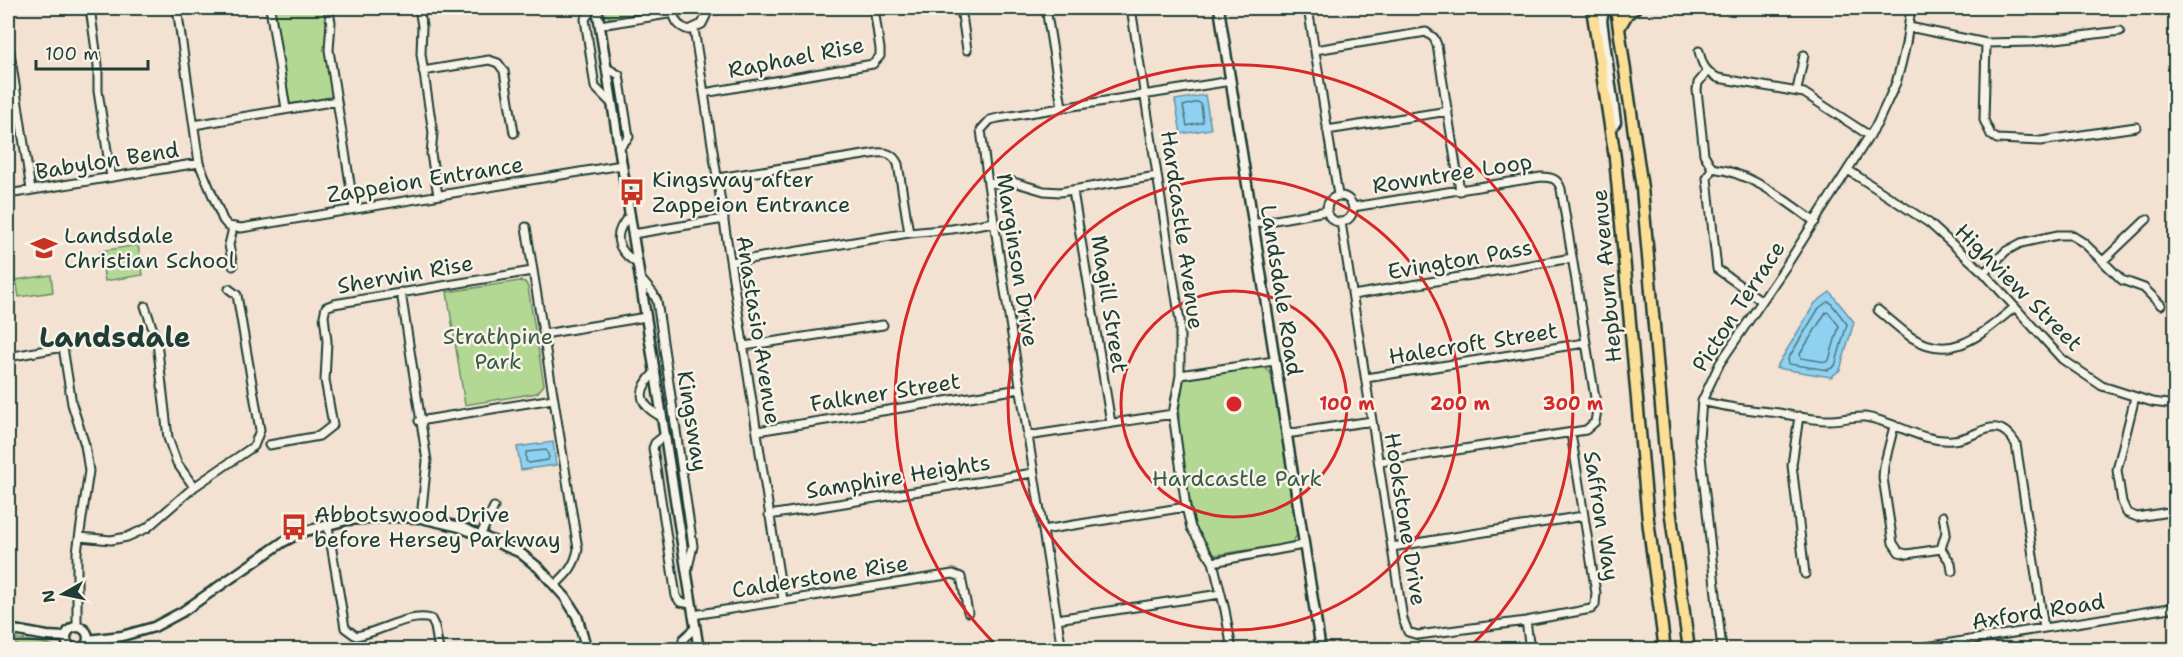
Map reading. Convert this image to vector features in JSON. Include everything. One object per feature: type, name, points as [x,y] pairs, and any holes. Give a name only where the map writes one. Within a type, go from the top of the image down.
[{"type":"main road","name":"Hepburn Avenue","points":[[1592,8],[1611,130],[1648,520],[1665,650]]},
{"type":"main road","name":"Hepburn Avenue","points":[[1616,8],[1641,188],[1670,509],[1689,650]]},
{"type":"main road","points":[[1619,28],[1627,14],[1635,8]]},
{"type":"street","points":[[90,8],[98,65],[98,91],[111,177]]},
{"type":"street","name":"Babylon Bend","points":[[8,194],[199,163],[177,8]]},
{"type":"street","points":[[270,8],[286,109]]},
{"type":"street","points":[[328,8],[331,22],[329,50],[354,209]]},
{"type":"street","points":[[419,8],[422,26],[423,71],[434,134],[431,154],[438,195]]},
{"type":"street","name":"Kingsway","points":[[595,8],[600,25],[620,148],[699,650]]},
{"type":"street","name":"Kingsway","points":[[595,8],[585,19],[595,87],[612,104]]},
{"type":"street","points":[[600,25],[675,10],[680,26],[694,29],[704,20],[705,9],[728,8]]},
{"type":"street","name":"Raphael Rise","points":[[704,93],[873,64],[880,56],[874,8]]},
{"type":"street","points":[[961,8],[967,50]]},
{"type":"street","points":[[1046,8],[1062,107]]},
{"type":"street","name":"Hardcastle Avenue","points":[[1131,8],[1180,321],[1180,375],[1173,414],[1186,507],[1191,528],[1213,562],[1232,650]]},
{"type":"street","name":"Landsdale Road","points":[[1219,8],[1321,650]]},
{"type":"street","points":[[1308,8],[1338,195]]},
{"type":"street","points":[[1605,8],[1602,20],[1616,122],[1611,130]]},
{"type":"street","name":"Picton Terrace","points":[[1722,650],[1698,438],[1702,401],[1714,373],[1870,136],[1896,83],[1911,8]]},
{"type":"street","points":[[1909,27],[1986,43],[2032,42],[2120,31]]},
{"type":"street","name":"Anastasio Avenue","points":[[694,29],[783,600]]},
{"type":"street","points":[[1314,50],[1426,32],[1434,38],[1460,191]]},
{"type":"street","points":[[8,39],[31,190]]},
{"type":"street","points":[[1986,43],[1984,120],[1990,135],[1998,139],[2041,141],[2136,128]]},
{"type":"street","points":[[1699,51],[1707,72],[1718,78],[1797,90],[1812,97],[1870,136]]},
{"type":"street","points":[[1797,90],[1804,55]]},
{"type":"street","points":[[423,71],[489,60],[498,63],[504,70],[514,134]]},
{"type":"street","name":"Kingsway","points":[[607,68],[619,75],[629,137],[620,148]]},
{"type":"street","points":[[1707,72],[1698,83],[1697,90],[1704,154],[1712,168]]},
{"type":"street","name":"Marginson Drive","points":[[1062,650],[981,130],[985,124],[998,118],[1231,81]]},
{"type":"street","points":[[194,125],[337,101]]},
{"type":"street","points":[[1327,130],[1448,111]]},
{"type":"street","points":[[718,178],[889,153],[898,164],[909,233]]},
{"type":"street","points":[[199,163],[223,220],[233,228],[229,245],[233,266]]},
{"type":"street","name":"Zappeion Entrance","points":[[233,228],[622,165]]},
{"type":"street","points":[[1712,168],[1726,170],[1754,181],[1815,222]]},
{"type":"street","points":[[1712,168],[1707,178],[1717,268],[1762,301]]},
{"type":"street","name":"Highview Street","points":[[1848,170],[1929,223],[1984,273],[2062,359],[2102,386],[2152,402],[2175,405]]},
{"type":"street","points":[[988,184],[1010,181],[1044,191],[1073,190],[1157,176]]},
{"type":"street","name":"Rowntree Loop","points":[[1353,207],[1541,177],[1555,180],[1562,189],[1597,416],[1591,427],[1586,430],[1379,462]]},
{"type":"street","name":"Magill Street","points":[[1073,190],[1112,423]]},
{"type":"street","points":[[1326,211],[1333,220],[1341,222],[1350,217],[1353,207],[1348,198],[1338,195]]},
{"type":"street","points":[[1326,211],[1329,201],[1338,195]]},
{"type":"street","points":[[1253,224],[1326,211]]},
{"type":"street","name":"Kingsway","points":[[630,215],[620,228],[620,240],[625,256],[638,264]]},
{"type":"street","points":[[633,234],[724,219]]},
{"type":"street","points":[[2103,261],[2147,219]]},
{"type":"street","points":[[730,262],[909,233],[994,222]]},
{"type":"street","name":"Hookstone Drive","points":[[1341,222],[1405,626],[1413,635],[1526,621]]},
{"type":"street","points":[[526,227],[578,549],[570,571],[555,585]]},
{"type":"street","points":[[1984,273],[2006,251],[2021,243],[2058,235],[2071,236],[2084,243],[2122,280],[2144,288],[2161,305]]},
{"type":"street","name":"Evington Pass","points":[[1353,295],[1572,258]]},
{"type":"street","name":"Sherwin Rise","points":[[269,445],[319,436],[333,425],[325,380],[327,341],[324,316],[326,307],[401,292],[532,271]]},
{"type":"street","name":"Kingsway","points":[[640,278],[657,301],[693,546],[687,575]]},
{"type":"street","points":[[80,537],[111,540],[127,537],[147,528],[194,487],[254,446],[260,430],[237,295],[229,289]]},
{"type":"street","points":[[401,292],[419,421],[427,461],[420,518]]},
{"type":"street","points":[[145,306],[156,342],[168,438],[177,463],[194,487]]},
{"type":"street","points":[[1878,310],[1912,337],[1936,348],[1954,347],[1978,336],[2015,307]]},
{"type":"street","points":[[544,334],[645,317]]},
{"type":"street","points":[[744,346],[883,325]]},
{"type":"street","name":"Halecroft Street","points":[[1366,378],[1586,343]]},
{"type":"street","points":[[8,357],[63,346],[72,404],[89,471],[77,552],[77,627]]},
{"type":"street","points":[[1180,375],[1274,361]]},
{"type":"street","name":"Kingsway","points":[[655,372],[642,388],[644,404],[649,410],[662,417]]},
{"type":"street","name":"Falkner Street","points":[[756,430],[1020,389]]},
{"type":"street","points":[[2135,397],[2117,470],[2122,502],[2127,513],[2138,517],[2175,511]]},
{"type":"street","points":[[419,421],[553,399]]},
{"type":"street","points":[[1702,401],[1829,420],[1866,417],[1935,439],[1951,441],[1997,427],[2009,432],[2016,444],[2044,628]]},
{"type":"street","points":[[1027,436],[1173,414]]},
{"type":"street","points":[[1799,416],[1792,465],[1805,574]]},
{"type":"street","points":[[1286,434],[1372,421]]},
{"type":"street","points":[[1894,426],[1883,478],[1893,543],[1899,552],[1907,554],[1941,549]]},
{"type":"street","name":"Saffron Way","points":[[1526,621],[1587,611],[1595,605],[1596,593],[1571,433]]},
{"type":"street","name":"Kingsway","points":[[664,435],[653,448],[676,596],[680,602],[692,604]]},
{"type":"street","name":"Samphire Heights","points":[[769,515],[1033,473]]},
{"type":"street","points":[[480,536],[494,507]]},
{"type":"street","points":[[1043,530],[1186,507]]},
{"type":"street","points":[[1392,547],[1583,516]]},
{"type":"street","points":[[1941,549],[1946,532],[1943,516]]},
{"type":"street","points":[[88,640],[122,636],[154,627],[182,612],[283,542],[302,532],[347,520],[393,517],[420,518],[460,527],[519,552],[539,568],[565,597],[577,616],[587,650]]},
{"type":"street","points":[[328,526],[345,628],[356,636],[419,616],[431,619],[435,627],[439,650]]},
{"type":"street","points":[[1213,562],[1303,545]]},
{"type":"street","points":[[1941,549],[1951,563],[1952,571]]},
{"type":"street","name":"Calderstone Rise","points":[[693,615],[952,573],[962,577],[968,612]]},
{"type":"street","points":[[1680,585],[1684,650]]},
{"type":"street","points":[[1057,619],[1220,594]]},
{"type":"street","name":"Axford Road","points":[[1907,650],[1943,647],[2175,607]]},
{"type":"street","points":[[1526,621],[1530,650]]},
{"type":"street","points":[[77,627],[86,631],[88,640],[85,646],[77,649],[70,647],[66,637],[71,629],[77,627]]},
{"type":"street","points":[[683,650],[683,639],[695,628]]},
{"type":"street","points":[[8,629],[66,637]]},
{"type":"green space","points":[[274,8],[325,8],[326,49],[333,97],[290,104]]},
{"type":"green space","points":[[600,8],[669,8],[613,19],[605,15]]},
{"type":"green space","points":[[138,245],[143,275],[105,281],[100,251]]},
{"type":"green space","points":[[51,275],[53,292],[19,297],[16,280]]},
{"type":"green space","name":"Strathpine Park","points":[[525,282],[528,287],[544,385],[537,393],[465,405],[447,292]]},
{"type":"green space","name":"Hardcastle Park","points":[[1258,367],[1265,368],[1272,374],[1297,535],[1292,543],[1216,555],[1210,551],[1193,526],[1178,431],[1181,386],[1184,380],[1192,377]]},
{"type":"green space","points":[[8,638],[48,644],[61,649],[31,649],[8,643]]},
{"type":"water","points":[[1205,95],[1211,129],[1181,134],[1175,100]]},
{"type":"water","points":[[1830,292],[1854,322],[1840,370],[1831,377],[1776,368],[1815,303]]},
{"type":"water","points":[[553,442],[556,465],[521,470],[517,447]]},
{"type":"place","name":"Kingsway after Zappeion Entrance","points":[[632,192]]},
{"type":"place","name":"Landsdale Christian School","points":[[44,248]]},
{"type":"place","name":"Abbotswood Drive before Hersey Parkway","points":[[294,527]]},
{"type":"district","name":"Landsdale","points":[[115,337]]}]
